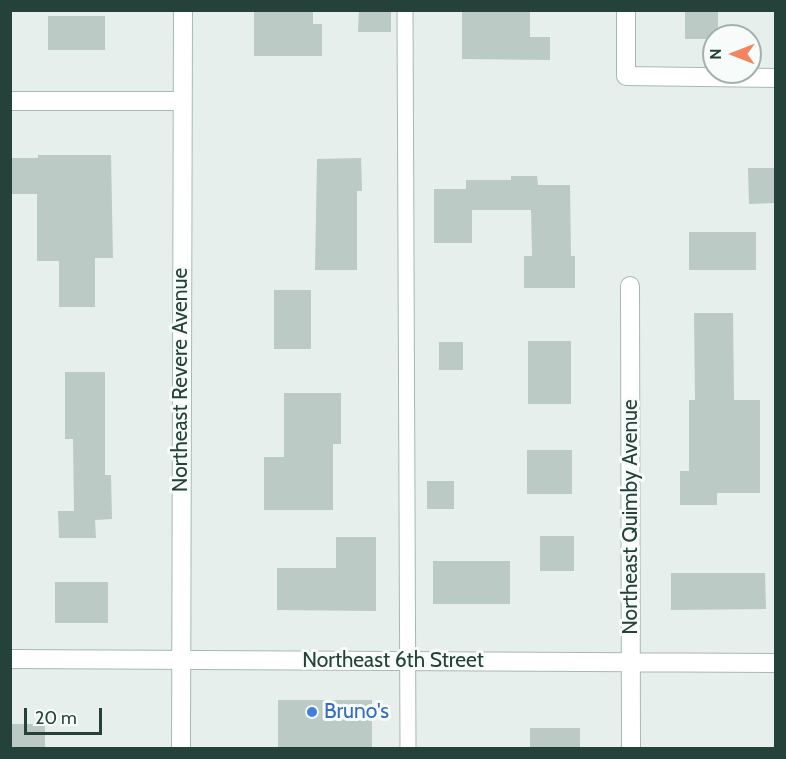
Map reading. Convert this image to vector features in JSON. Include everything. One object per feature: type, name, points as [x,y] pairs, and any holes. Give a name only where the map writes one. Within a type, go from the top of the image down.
[{"type":"street","name":"Northeast Revere Avenue","points":[[181,748],[183,10]]},
{"type":"street","points":[[626,10],[626,76],[776,78]]},
{"type":"street","points":[[10,101],[182,101]]},
{"type":"street","name":"Northeast Quimby Avenue","points":[[630,286],[631,748]]},
{"type":"street","name":"Northeast 6th Street","points":[[10,660],[776,663]]},
{"type":"lane","points":[[405,10],[408,748]]},
{"type":"building","points":[[254,10],[313,10],[313,24],[322,24],[322,56],[254,56]]},
{"type":"building","points":[[359,10],[391,10],[391,32],[358,32]]},
{"type":"building","points":[[462,10],[530,10],[530,37],[550,37],[550,60],[462,59]]},
{"type":"building","points":[[685,10],[718,10],[718,24],[702,24],[702,39],[685,39]]},
{"type":"building","points":[[48,16],[105,16],[105,50],[48,50]]},
{"type":"building","points":[[38,155],[111,155],[113,258],[95,258],[95,307],[59,307],[59,261],[37,261],[37,194],[10,194],[10,158],[38,158]]},
{"type":"building","points":[[361,158],[362,191],[357,191],[357,270],[315,270],[317,159]]},
{"type":"building","points":[[748,168],[776,168],[776,203],[749,204]]},
{"type":"building","points":[[511,176],[537,176],[538,185],[570,185],[571,256],[575,256],[575,288],[524,288],[524,256],[532,256],[531,210],[472,210],[472,243],[434,243],[434,189],[466,189],[466,180],[511,180]]},
{"type":"building","points":[[689,232],[756,232],[756,270],[689,270]]},
{"type":"building","points":[[274,290],[311,290],[311,349],[274,349]]},
{"type":"building","points":[[694,313],[733,313],[734,400],[760,400],[760,493],[717,493],[717,505],[680,505],[680,471],[689,471],[689,400],[695,400]]},
{"type":"building","points":[[528,341],[571,341],[571,404],[528,404]]},
{"type":"building","points":[[439,342],[463,342],[463,370],[439,370]]},
{"type":"building","points":[[65,372],[105,372],[105,475],[111,475],[112,519],[95,520],[96,538],[59,538],[58,511],[74,511],[73,439],[65,439]]},
{"type":"building","points":[[284,393],[341,393],[341,444],[333,444],[333,510],[264,510],[264,457],[284,457]]},
{"type":"building","points":[[527,450],[572,450],[572,494],[527,494]]},
{"type":"building","points":[[427,481],[454,481],[454,509],[427,509]]},
{"type":"building","points":[[540,536],[574,536],[574,571],[540,571]]},
{"type":"building","points":[[336,537],[376,537],[376,611],[277,610],[277,568],[336,568]]},
{"type":"building","points":[[433,561],[510,561],[510,604],[433,604]]},
{"type":"building","points":[[671,573],[765,573],[766,609],[671,610]]},
{"type":"building","points":[[55,582],[108,582],[108,623],[55,623]]},
{"type":"building","points":[[278,700],[372,700],[372,748],[278,747]]},
{"type":"building","points":[[10,724],[45,724],[45,748],[10,748]]},
{"type":"building","points":[[530,728],[580,728],[580,748],[530,748]]},
{"type":"place","name":"Bruno's","points":[[312,712]]}]
